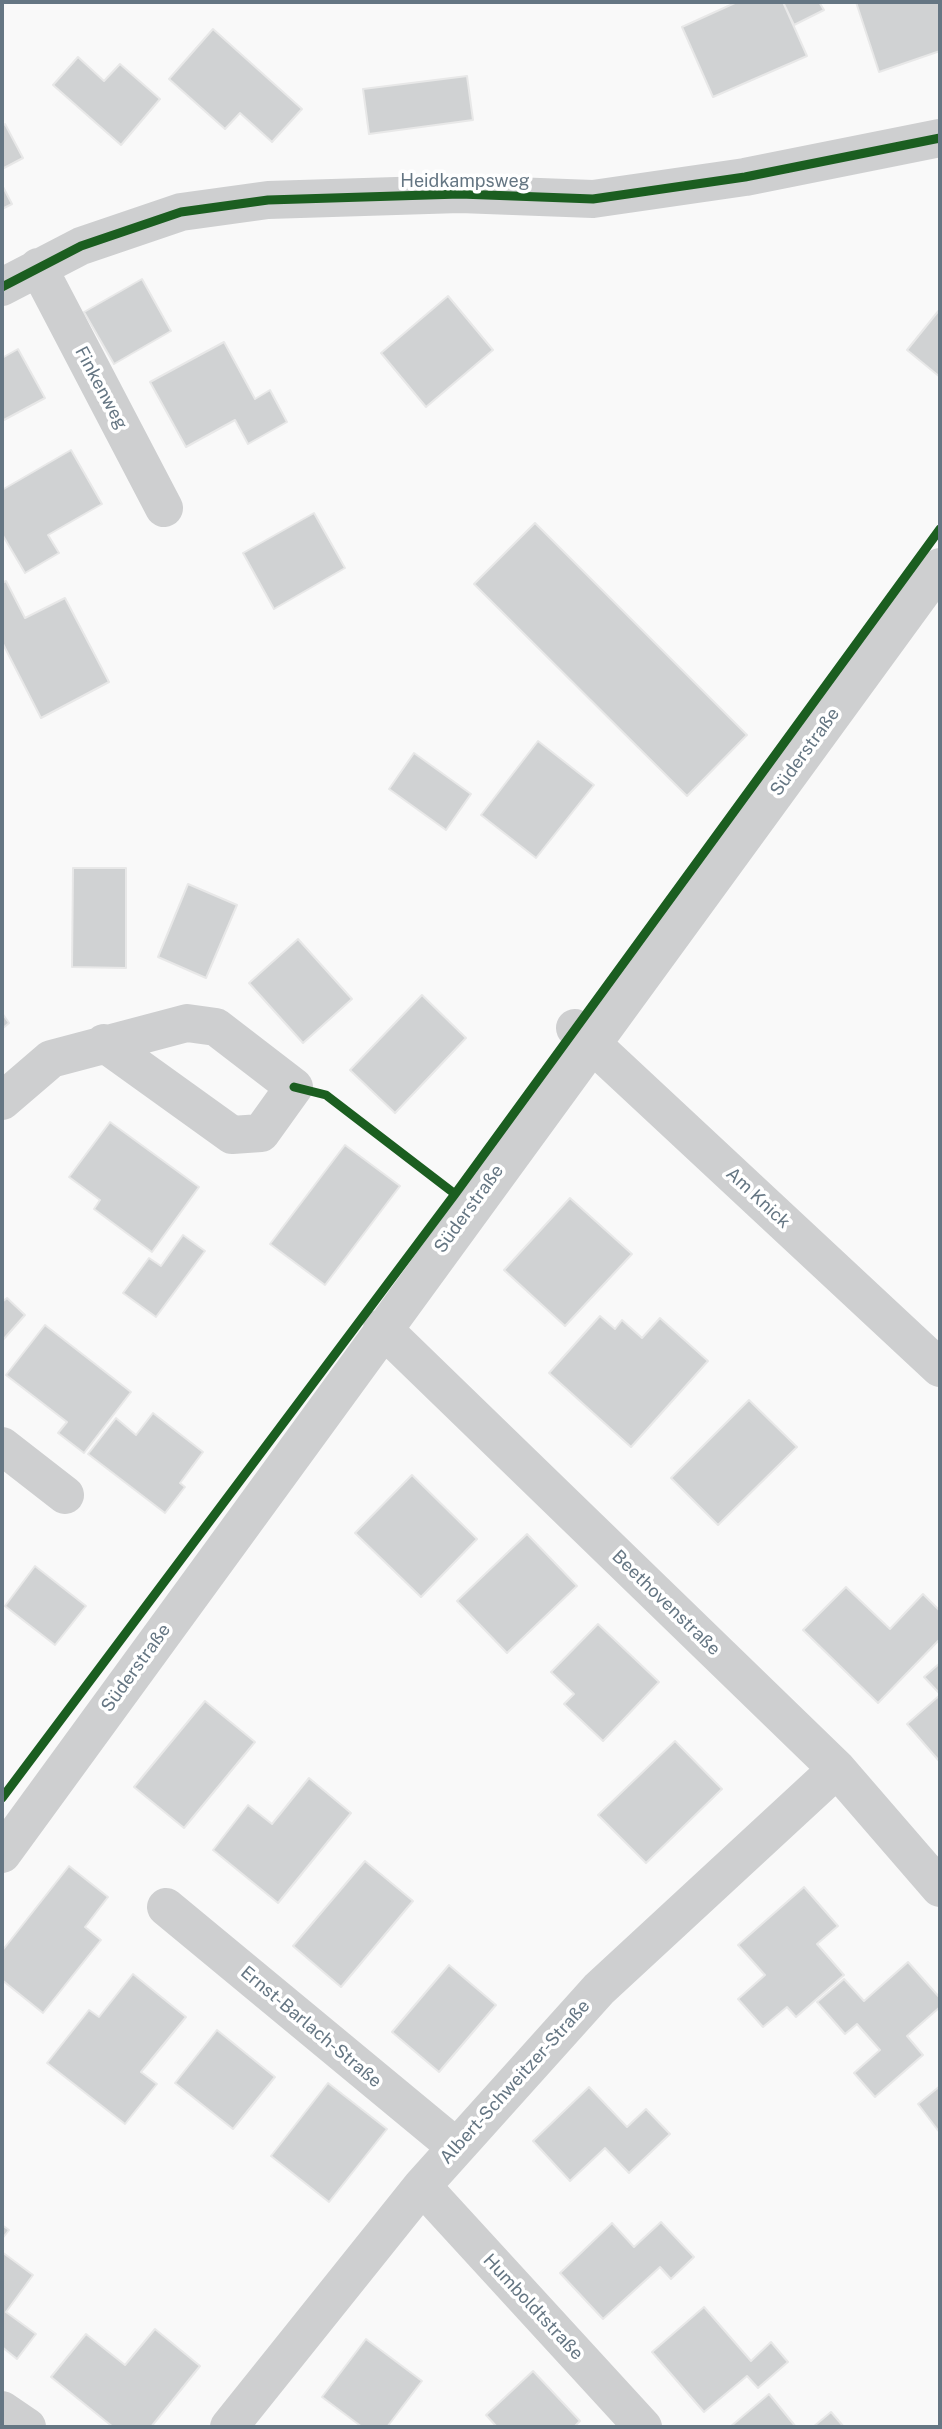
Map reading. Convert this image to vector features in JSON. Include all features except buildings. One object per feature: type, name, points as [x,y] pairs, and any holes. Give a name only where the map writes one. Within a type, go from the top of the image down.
[{"type":"street","name":"Heidkampsweg","points":[[2,288],[38,267],[93,242],[181,212],[268,200],[460,194],[593,199],[745,177],[940,138]]},
{"type":"street","name":"Finkenweg","points":[[38,267],[164,508]]},
{"type":"street","name":"Süderstraße","points":[[2,1854],[382,1328],[583,1035],[940,567]]},
{"type":"street","name":"Am Knick","points":[[583,1035],[940,1368]]},
{"type":"street","points":[[2,1101],[51,1059],[104,1043]]},
{"type":"street","name":"Beethovenstraße","points":[[382,1328],[837,1769],[940,1888]]},
{"type":"street","points":[[2,1446],[65,1495]]},
{"type":"street","name":"Albert-Schweitzer-Straße","points":[[229,2427],[422,2186],[599,1989],[837,1769]]},
{"type":"street","name":"Ernst-Barlach-Straße","points":[[166,1907],[456,2147]]},
{"type":"street","name":"Humboldtstraße","points":[[422,2186],[643,2427]]},
{"type":"street","points":[[2,2410],[27,2427]]},
{"type":"cycle path","points":[[2,287],[81,246],[181,212],[268,200],[460,194],[593,199],[745,177],[940,138]]},
{"type":"cycle path","points":[[2,1798],[455,1194],[940,529]]},
{"type":"cycle path","points":[[294,1087],[326,1095],[455,1194]]}]
